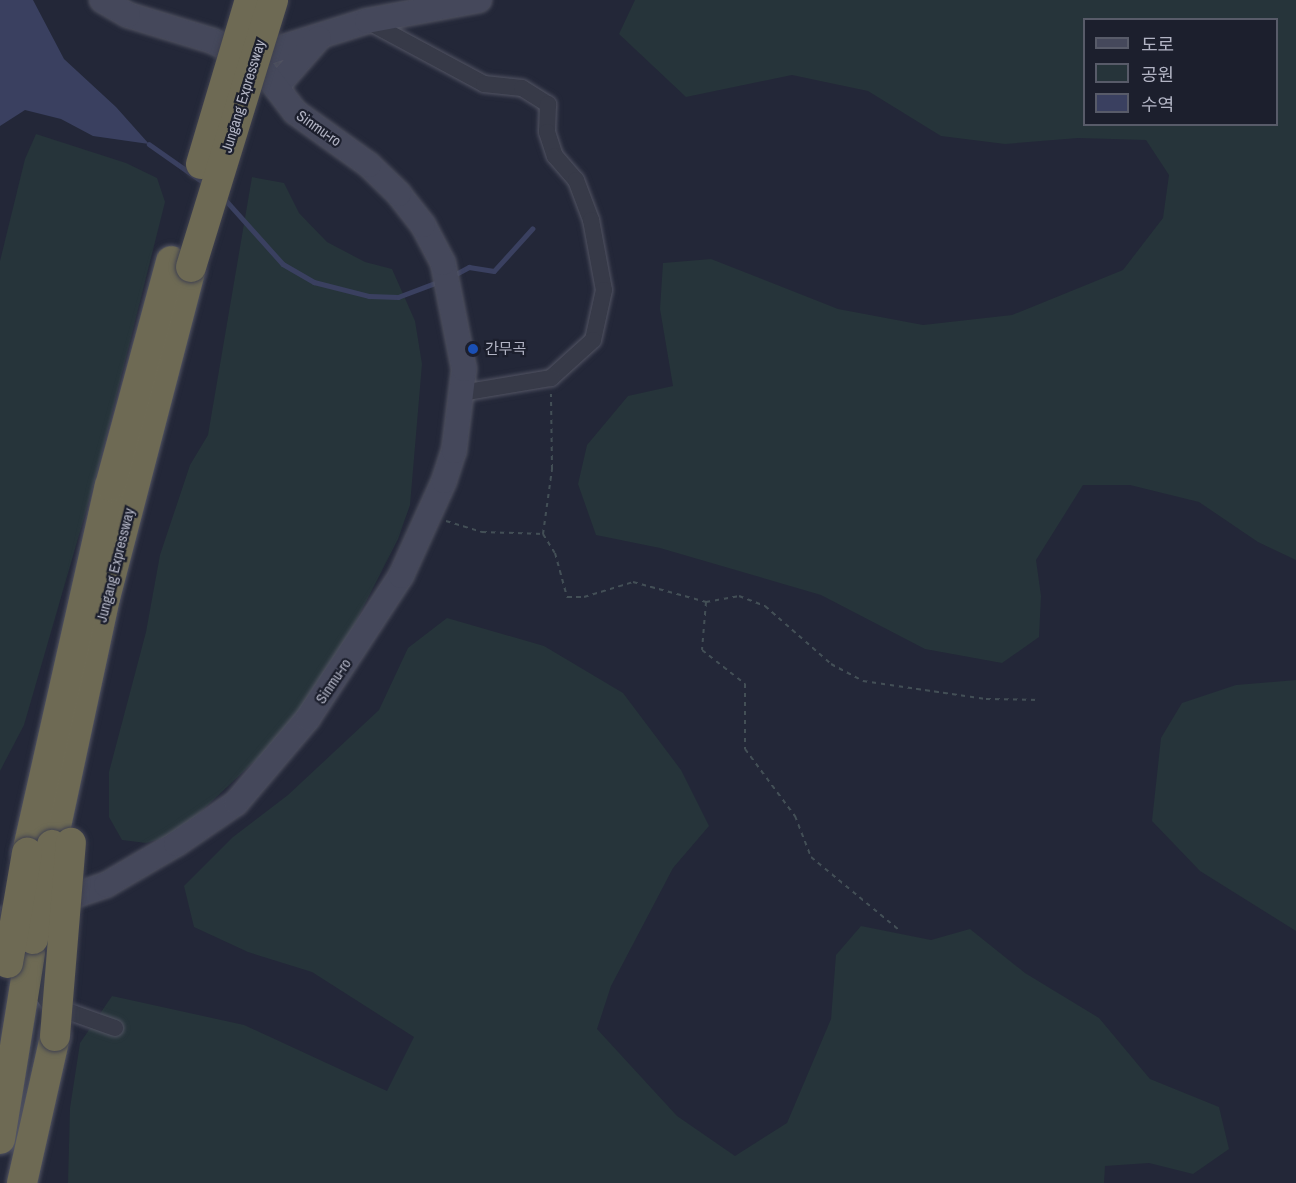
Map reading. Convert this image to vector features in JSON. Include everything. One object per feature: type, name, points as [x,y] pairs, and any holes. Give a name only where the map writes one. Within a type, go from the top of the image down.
[{"type":"highway","name":"Jungang Expressway","points":[[0,1139],[19,958],[42,847],[86,589],[181,264],[250,0]]},
{"type":"highway","name":"Jungang Expressway","points":[[42,847],[81,711],[181,264],[273,0]]},
{"type":"highway","points":[[0,934],[42,847]]},
{"type":"highway","points":[[22,1183],[55,1036],[42,847]]},
{"type":"highway","name":"Jungang Expressway","points":[[0,1014],[19,958]]},
{"type":"street","name":"Sinmu-ro","points":[[0,921],[106,885],[176,844],[236,803],[308,718],[401,576],[429,516],[454,450],[464,369],[452,293],[443,263],[423,225],[399,194],[369,165],[295,112],[260,66],[213,41],[128,15],[102,0]]},
{"type":"street","points":[[246,59],[319,38],[367,21],[479,0]]},
{"type":"street","points":[[367,21],[484,84],[522,88],[548,104],[547,132],[555,156],[576,180],[591,220],[604,290],[593,340],[551,378],[461,393]]},
{"type":"street","points":[[276,87],[319,38]]},
{"type":"street","points":[[44,906],[49,930],[39,989],[50,1005],[115,1028]]},
{"type":"path","points":[[551,378],[552,469],[543,534],[555,554],[567,597],[584,597],[633,582],[706,602],[739,596],[765,606],[831,664],[863,681],[986,699],[1040,700]]},
{"type":"path","points":[[429,516],[482,532],[543,534]]},
{"type":"path","points":[[706,602],[702,650],[745,684],[745,749],[795,816],[811,856],[900,931]]},
{"type":"green space","points":[[635,0],[1296,0],[1296,560],[1258,542],[1199,502],[1130,485],[1083,485],[1036,560],[1041,596],[1039,637],[1002,663],[925,649],[821,595],[660,548],[596,535],[578,484],[587,445],[628,396],[673,386],[660,309],[663,263],[711,259],[838,309],[923,325],[1012,315],[1123,270],[1163,218],[1169,175],[1146,140],[1078,138],[1005,144],[941,136],[868,91],[792,75],[686,97],[619,34]]},
{"type":"green space","points":[[36,134],[126,163],[157,178],[165,202],[97,473],[24,725],[0,771],[0,261],[25,159]]},
{"type":"green space","points":[[252,177],[284,183],[299,213],[327,242],[365,262],[392,269],[415,321],[422,364],[410,505],[398,539],[324,684],[292,726],[177,834],[146,843],[122,840],[109,817],[109,772],[146,632],[160,555],[190,465],[208,435]]},
{"type":"green space","points":[[447,618],[544,646],[623,693],[681,770],[709,826],[673,868],[611,986],[597,1029],[677,1116],[735,1156],[787,1123],[831,1019],[836,955],[861,926],[931,940],[970,929],[1025,973],[1099,1018],[1150,1079],[1219,1107],[1229,1149],[1193,1174],[1149,1163],[1105,1166],[1104,1183],[68,1183],[70,1108],[80,1043],[112,996],[244,1025],[387,1091],[414,1037],[312,972],[248,952],[194,927],[184,886],[233,837],[288,795],[379,710],[408,648]]},
{"type":"green space","points":[[1296,680],[1296,931],[1200,871],[1152,821],[1161,738],[1182,703],[1236,685]]},
{"type":"water","points":[[0,0],[33,0],[64,59],[116,107],[149,144],[93,136],[61,119],[25,110],[0,126]]},
{"type":"waterway","points":[[149,144],[206,184]]},
{"type":"waterway","points":[[222,196],[283,264],[314,282],[369,296],[398,297],[438,282]]},
{"type":"waterway","points":[[454,275],[469,267],[494,271],[532,229]]},
{"type":"place","name":"간무곡","points":[[473,349]]}]
